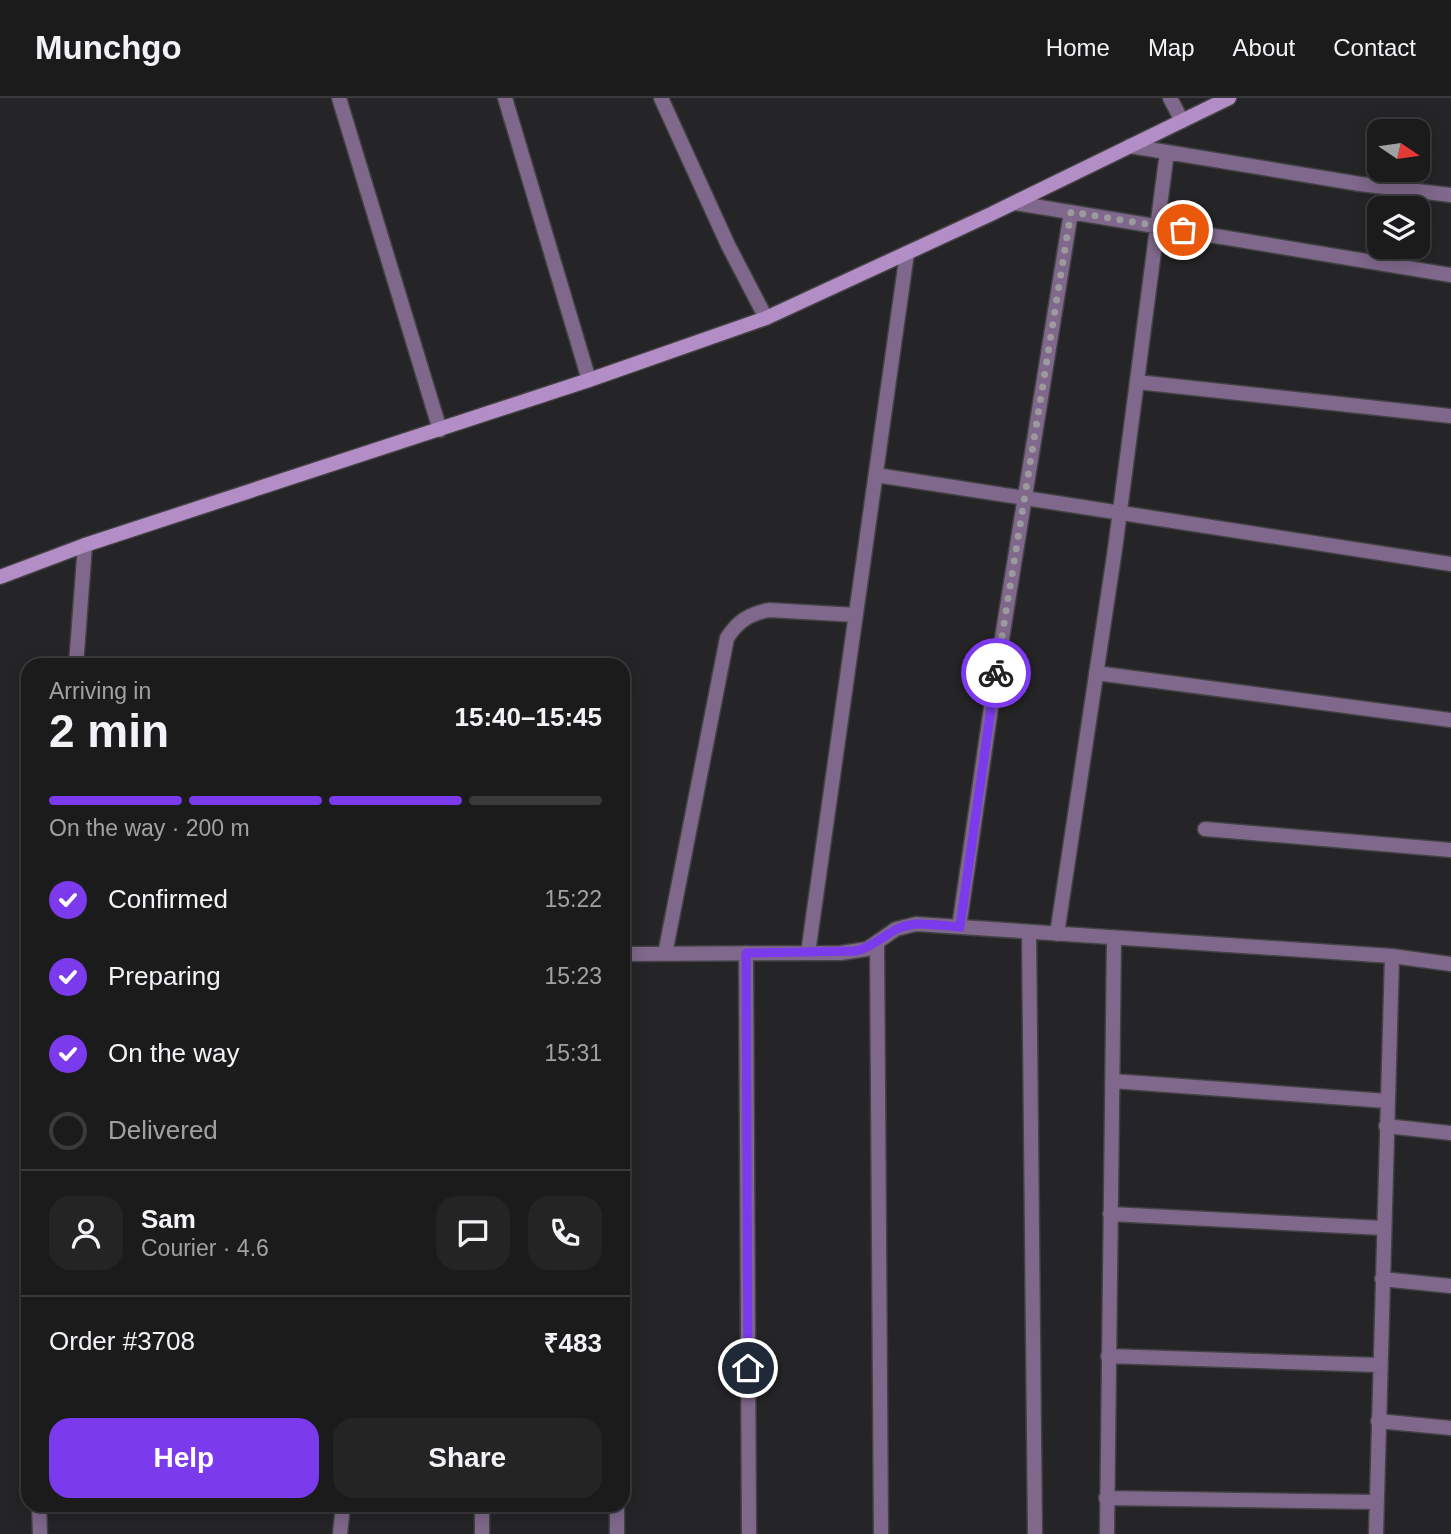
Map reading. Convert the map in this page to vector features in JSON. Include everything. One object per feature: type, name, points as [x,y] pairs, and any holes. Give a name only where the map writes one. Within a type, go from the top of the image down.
[{"type":"street","points":[[339,98],[440,430]]},
{"type":"street","points":[[506,98],[589,380]]},
{"type":"street","points":[[661,98],[728,245],[766,318]]},
{"type":"street","points":[[1170,98],[1182,121]]},
{"type":"street","points":[[0,577],[85,545],[440,430],[766,318],[1015,203],[1229,98]]},
{"type":"street","points":[[1130,146],[1360,184],[1451,195]]},
{"type":"street","points":[[1057,934],[1120,513],[1167,152]]},
{"type":"street","points":[[1015,203],[1451,275]]},
{"type":"street","points":[[960,927],[1024,500],[1071,212]]},
{"type":"street","points":[[808,953],[907,253]]},
{"type":"street","points":[[1137,382],[1451,416]]},
{"type":"street","points":[[876,475],[1451,564]]},
{"type":"street","points":[[77,658],[85,545]]},
{"type":"street","points":[[665,954],[727,638],[745,617],[769,610],[856,615]]},
{"type":"street","points":[[1096,673],[1451,720]]},
{"type":"street","points":[[1205,828],[1451,850]]},
{"type":"street","points":[[630,954],[856,951],[877,943],[903,926],[916,924],[1392,956],[1451,964]]},
{"type":"street","points":[[1029,932],[1035,1534]]},
{"type":"street","points":[[1107,1534],[1114,938]]},
{"type":"street","points":[[877,943],[881,1534]]},
{"type":"street","points":[[746,953],[749,1534]]},
{"type":"street","points":[[1376,1534],[1392,956]]},
{"type":"street","points":[[1112,1081],[1387,1101]]},
{"type":"street","points":[[1387,1126],[1451,1133]]},
{"type":"street","points":[[1110,1214],[1383,1228]]},
{"type":"street","points":[[1382,1279],[1451,1286]]},
{"type":"street","points":[[1108,1356],[1380,1365]]},
{"type":"street","points":[[1378,1421],[1451,1428]]},
{"type":"street","points":[[1106,1498],[1375,1502]]},
{"type":"street","points":[[39,1512],[40,1534]]},
{"type":"street","points":[[341,1534],[343,1512]]},
{"type":"street","points":[[482,1512],[482,1534]]},
{"type":"street","points":[[617,1512],[617,1534]]},
{"type":"way so far","points":[[996,673],[1071,212],[1183,230]]},
{"type":"route","points":[[748,1368],[746,953],[841,953],[867,948],[903,926],[916,924],[960,927],[996,673]]}]
